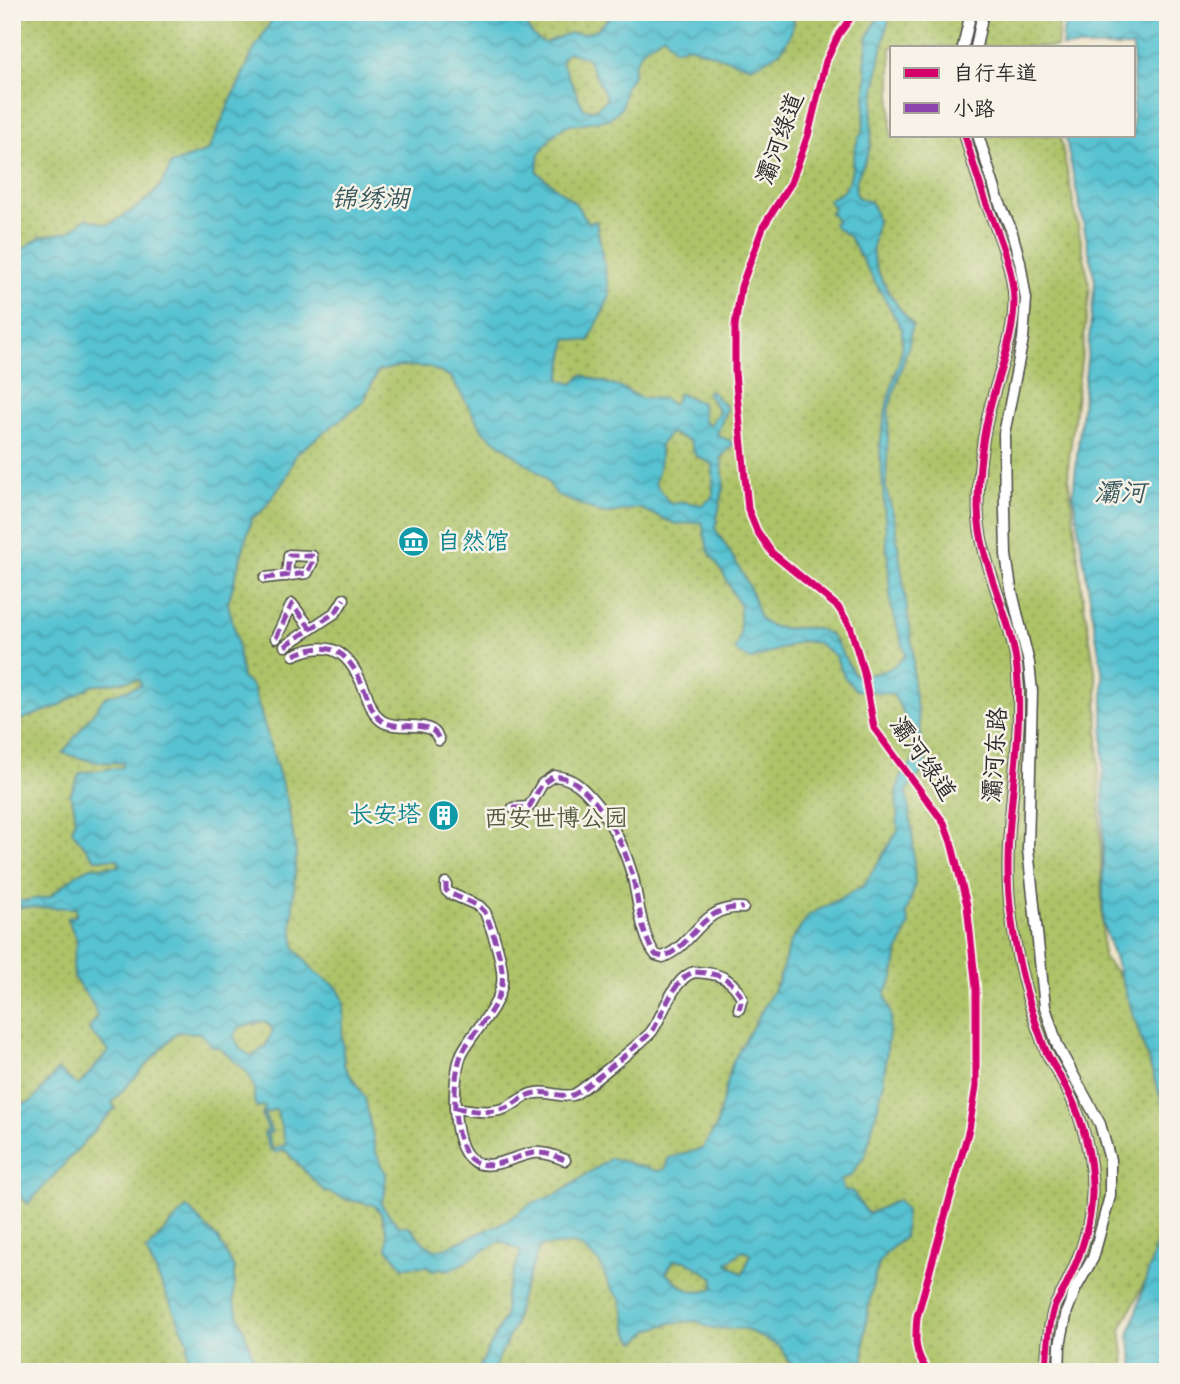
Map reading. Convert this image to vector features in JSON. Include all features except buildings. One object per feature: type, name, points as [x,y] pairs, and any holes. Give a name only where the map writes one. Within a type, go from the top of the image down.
[{"type":"street","points":[[963,46],[971,12]]},
{"type":"street","points":[[976,46],[983,12]]},
{"type":"street","name":"灞河东路","points":[[965,136],[1005,254],[1014,300],[1011,337],[984,432],[978,491],[978,512],[987,557],[1017,665],[1019,692],[1008,848],[1009,904],[1022,975],[1046,1052],[1069,1091],[1083,1129],[1091,1174],[1092,1195],[1088,1230],[1055,1308],[1046,1372]]},
{"type":"street","name":"灞河东路","points":[[978,136],[998,199],[1011,229],[1026,299],[1023,338],[1004,434],[1006,555],[1029,663],[1032,692],[1028,849],[1045,1007],[1058,1047],[1100,1124],[1110,1160],[1110,1196],[1093,1258],[1067,1311],[1060,1345],[1059,1372]]},
{"type":"street","points":[[265,578],[286,576]]},
{"type":"street","points":[[285,646],[336,612],[344,599]]},
{"type":"street","points":[[276,638],[292,604],[311,629]]},
{"type":"street","points":[[1010,634],[1021,629]]},
{"type":"street","points":[[294,655],[320,647],[339,653],[359,676],[371,708],[382,721],[393,726],[430,728],[439,740]]},
{"type":"street","points":[[513,808],[529,807],[542,785],[554,776],[579,783],[607,816],[619,837],[632,874],[648,941],[656,955],[663,957],[680,947],[715,913],[729,907],[743,908]]},
{"type":"street","points":[[446,883],[449,893],[479,906],[485,912],[502,970],[498,999],[458,1064],[455,1121],[461,1144],[472,1160],[484,1164],[537,1153],[565,1160]]},
{"type":"street","points":[[455,1108],[486,1111],[503,1109],[530,1094],[546,1091],[563,1096],[585,1090],[613,1063],[651,1034],[676,988],[684,978],[695,972],[720,975],[734,984],[742,998],[739,1009]]},
{"type":"green space","name":"西安世博公园","points":[[12,12],[1060,12],[1057,46],[890,46],[890,136],[1060,136],[1090,287],[1068,469],[1082,592],[1097,682],[1103,957],[1158,1020],[1168,1038],[1168,1236],[1121,1329],[1126,1372],[12,1372]]},
{"type":"water","name":"锦绣湖","points":[[276,12],[525,12],[530,31],[535,38],[545,43],[569,33],[583,34],[598,29],[614,12],[788,12],[794,21],[785,45],[775,55],[751,67],[688,46],[674,49],[664,35],[643,49],[635,63],[632,78],[625,87],[622,107],[609,119],[565,126],[553,135],[539,154],[537,172],[575,203],[589,223],[596,221],[610,296],[589,341],[567,339],[560,380],[573,384],[582,375],[622,388],[641,398],[664,399],[673,405],[679,393],[702,403],[704,422],[710,425],[719,411],[707,393],[710,390],[727,408],[717,435],[735,443],[721,457],[724,485],[715,528],[745,577],[759,616],[775,627],[812,628],[827,633],[857,676],[884,671],[906,655],[891,606],[880,446],[887,403],[902,350],[902,329],[848,235],[837,229],[833,223],[837,220],[830,212],[834,208],[828,200],[842,192],[847,184],[856,144],[863,131],[868,37],[880,12],[891,12],[872,113],[870,147],[857,179],[856,191],[857,197],[871,202],[875,211],[875,264],[883,282],[912,324],[909,344],[889,408],[886,489],[894,517],[913,651],[913,684],[926,764],[907,791],[915,886],[906,913],[909,924],[897,956],[894,977],[885,994],[891,1015],[883,1086],[866,1153],[851,1176],[841,1179],[843,1190],[852,1191],[868,1214],[898,1200],[906,1211],[904,1238],[882,1258],[873,1284],[865,1335],[867,1372],[796,1372],[780,1347],[746,1329],[709,1328],[697,1321],[671,1323],[650,1330],[636,1342],[629,1334],[621,1300],[610,1287],[599,1262],[574,1244],[540,1246],[520,1299],[514,1326],[492,1372],[477,1372],[505,1316],[505,1297],[521,1251],[501,1241],[451,1270],[440,1268],[433,1271],[427,1266],[403,1267],[387,1248],[387,1232],[381,1213],[374,1205],[348,1200],[324,1191],[284,1149],[277,1153],[269,1148],[264,1134],[268,1129],[262,1116],[265,1106],[257,1107],[254,1087],[247,1072],[221,1049],[211,1046],[200,1033],[177,1032],[112,1102],[115,1108],[28,1204],[12,1188],[12,1096],[19,1106],[32,1101],[58,1070],[78,1086],[109,1051],[89,1030],[97,1016],[92,1003],[74,978],[73,961],[77,940],[67,918],[76,916],[76,908],[12,907],[12,902],[49,897],[80,872],[91,867],[120,866],[118,859],[95,859],[75,835],[72,829],[75,812],[70,795],[80,773],[123,767],[123,763],[94,762],[63,753],[105,697],[141,685],[139,679],[91,686],[59,706],[12,723],[12,256],[41,237],[71,231],[86,218],[108,225],[154,193],[167,175],[171,164],[208,151],[253,52]],"holes":[[[568,52],[587,58],[607,99],[595,110],[584,109],[561,61]],[[400,366],[428,367],[451,377],[484,432],[543,476],[558,496],[604,514],[639,508],[676,524],[702,522],[708,550],[740,607],[740,633],[735,651],[751,660],[801,641],[818,643],[835,656],[845,678],[856,690],[893,694],[905,716],[915,750],[913,763],[904,770],[896,791],[898,831],[863,886],[809,915],[790,943],[778,982],[732,1063],[716,1127],[702,1149],[668,1158],[665,1169],[658,1171],[611,1158],[556,1195],[532,1203],[505,1222],[435,1250],[424,1243],[409,1226],[398,1226],[381,1204],[385,1193],[386,1174],[376,1152],[365,1098],[344,1065],[344,1001],[337,987],[315,972],[295,948],[292,925],[296,853],[288,804],[253,687],[242,678],[228,603],[252,518],[261,512],[285,480],[296,454],[363,402],[378,371]],[[670,433],[690,441],[695,455],[713,465],[713,497],[702,505],[685,502],[670,504],[655,483],[660,464],[660,445]],[[265,1021],[273,1030],[265,1047],[252,1056],[240,1049],[234,1036],[240,1027]],[[276,1109],[286,1144],[273,1150],[267,1134],[272,1132],[264,1114]],[[744,1250],[751,1254],[743,1274],[727,1263]],[[674,1260],[687,1261],[714,1278],[713,1289],[706,1291],[693,1291],[666,1273]]]},
{"type":"water","name":"灞河","points":[[1065,12],[1168,12],[1168,1120],[1103,924],[1103,677],[1073,495],[1095,281],[1065,136],[1134,136],[1134,46],[1062,46]]},
{"type":"water","points":[[1168,1205],[1168,1372],[1135,1372],[1129,1336]]},
{"type":"water","points":[[187,1207],[219,1240],[234,1268],[234,1302],[253,1356],[266,1372],[187,1372],[188,1341],[146,1251]]},
{"type":"marked path","points":[[265,578],[307,573],[312,556],[289,555],[287,576]]},
{"type":"marked path","points":[[285,646],[336,612],[344,599]]},
{"type":"marked path","points":[[276,638],[292,604],[311,629]]},
{"type":"marked path","points":[[294,655],[320,648],[340,653],[354,669],[372,708],[382,721],[430,729],[439,740]]},
{"type":"marked path","points":[[513,808],[529,807],[542,784],[554,776],[572,781],[586,791],[613,828],[622,847],[633,878],[647,939],[656,955],[663,957],[674,951],[707,919],[717,913],[743,908]]},
{"type":"marked path","points":[[446,883],[449,893],[479,906],[485,912],[502,968],[499,994],[462,1053],[456,1077],[455,1109],[460,1140],[465,1152],[472,1160],[486,1165],[534,1153],[565,1160]]},
{"type":"marked path","points":[[455,1108],[491,1111],[507,1108],[527,1095],[537,1093],[573,1095],[600,1076],[652,1031],[675,988],[695,972],[728,980],[742,998],[739,1009]]},
{"type":"cycle path","name":"灞河绿道","points":[[855,12],[839,34],[826,61],[808,135],[791,183],[763,227],[741,287],[735,326],[735,373],[748,509],[757,531],[772,553],[838,607],[850,626],[864,673],[874,728],[944,823],[967,905],[976,988],[976,1086],[969,1129],[917,1317],[917,1346],[928,1372]]},
{"type":"cycle path","points":[[965,136],[1008,262],[1014,300],[1009,338],[983,440],[978,508],[984,549],[1009,629],[1017,669],[1018,728],[1008,847],[1010,906],[1015,943],[1028,997],[1045,1049],[1078,1113],[1089,1153],[1092,1180],[1091,1206],[1084,1241],[1052,1316],[1046,1372]]},
{"type":"place","name":"自然馆","points":[[414,542]]},
{"type":"place","name":"长安塔","points":[[444,815]]}]
